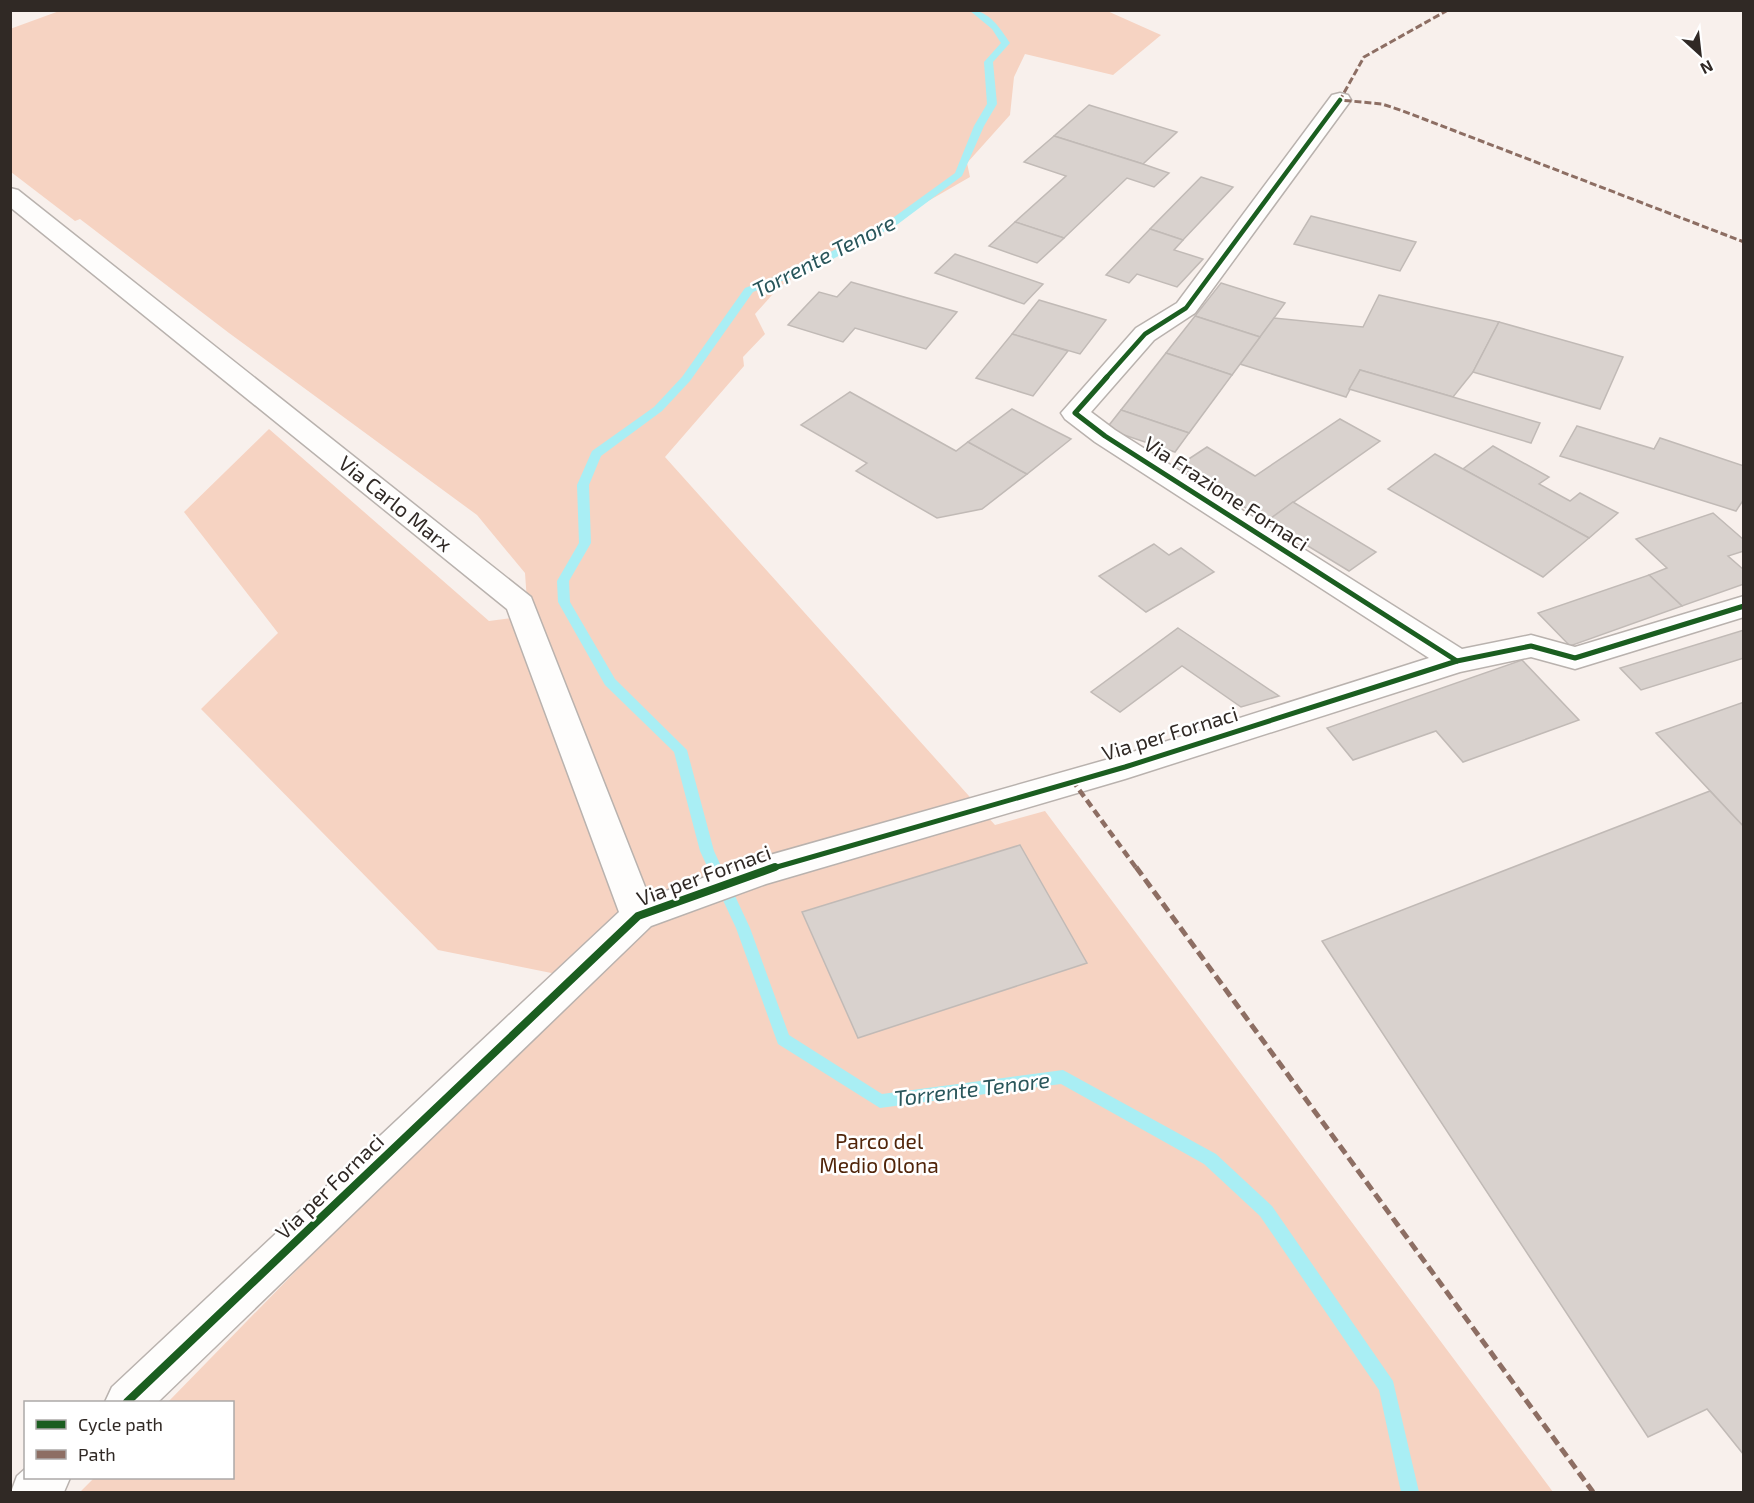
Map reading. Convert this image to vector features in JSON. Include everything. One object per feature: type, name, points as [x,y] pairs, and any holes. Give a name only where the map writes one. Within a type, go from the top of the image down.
[{"type":"street","name":"Via Frazione Fornaci","points":[[1340,100],[1186,308],[1145,334],[1075,413],[1105,436],[1457,661]]},
{"type":"street","name":"Via Carlo Marx","points":[[10,195],[519,604],[638,916]]},
{"type":"street","points":[[1457,661],[1530,646],[1575,658],[1743,606]]},
{"type":"street","name":"Via per Fornaci","points":[[128,1401],[638,916],[759,872],[1125,766],[1457,661]]},
{"type":"street","points":[[33,1492],[47,1479]]},
{"type":"green space","name":"Parco del Medio Olona","points":[[62,10],[1105,10],[1161,35],[1113,75],[1025,54],[1014,77],[1010,115],[967,163],[970,177],[780,286],[755,314],[765,334],[743,357],[744,366],[665,457],[995,825],[1045,811],[1553,1492],[80,1492],[93,1479],[234,1479],[234,1401],[169,1401],[581,979],[438,950],[201,709],[278,633],[184,512],[269,429],[489,621],[528,616],[525,573],[477,515],[229,333],[80,219],[75,221],[11,172],[10,29]]},
{"type":"building","points":[[1089,105],[1177,132],[1143,164],[1054,136]]},
{"type":"building","points":[[1054,136],[1169,173],[1154,187],[1127,178],[1064,238],[1015,222],[1066,176],[1024,162]]},
{"type":"building","points":[[1201,177],[1233,187],[1183,240],[1150,229]]},
{"type":"building","points":[[1311,216],[1416,242],[1400,271],[1294,244]]},
{"type":"building","points":[[1015,222],[1064,238],[1037,263],[989,246]]},
{"type":"building","points":[[1150,229],[1183,240],[1174,250],[1203,259],[1177,287],[1137,274],[1129,283],[1106,275]]},
{"type":"building","points":[[955,254],[1043,284],[1024,304],[935,273]]},
{"type":"building","points":[[851,282],[957,312],[926,349],[855,328],[843,342],[788,325],[819,292],[837,297]]},
{"type":"building","points":[[1221,283],[1285,303],[1260,337],[1195,316]]},
{"type":"building","points":[[1379,295],[1499,322],[1473,372],[1453,397],[1360,370],[1346,397],[1240,364],[1274,318],[1363,327]]},
{"type":"building","points":[[1039,300],[1106,320],[1080,354],[1012,334]]},
{"type":"building","points":[[1195,316],[1260,337],[1232,375],[1166,353]]},
{"type":"building","points":[[1499,322],[1623,357],[1600,409],[1473,372]]},
{"type":"building","points":[[1012,334],[1068,351],[1033,396],[976,378]]},
{"type":"building","points":[[1166,353],[1232,375],[1189,433],[1121,410]]},
{"type":"building","points":[[1360,370],[1540,423],[1531,443],[1349,389]]},
{"type":"building","points":[[850,392],[956,451],[968,442],[1027,474],[982,509],[937,518],[856,471],[867,463],[801,425]]},
{"type":"building","points":[[1012,409],[1071,439],[1027,474],[968,442]]},
{"type":"building","points":[[1121,410],[1189,433],[1175,452],[1106,429]]},
{"type":"building","points":[[1340,419],[1380,441],[1267,521],[1178,466],[1207,447],[1255,476]]},
{"type":"building","points":[[1577,426],[1654,449],[1660,438],[1744,466],[1744,499],[1736,511],[1560,456]]},
{"type":"building","points":[[1493,446],[1549,477],[1539,484],[1570,501],[1580,493],[1618,513],[1589,538],[1463,469]]},
{"type":"building","points":[[1435,454],[1589,538],[1543,577],[1388,489]]},
{"type":"building","points":[[1293,502],[1376,552],[1349,571],[1267,521]]},
{"type":"building","points":[[1713,513],[1744,540],[1744,551],[1728,556],[1744,570],[1744,584],[1682,606],[1649,575],[1667,568],[1636,539]]},
{"type":"building","points":[[1154,544],[1169,555],[1181,548],[1214,572],[1146,612],[1099,576]]},
{"type":"building","points":[[1649,575],[1682,606],[1570,646],[1538,613]]},
{"type":"building","points":[[1178,628],[1279,696],[1241,707],[1182,666],[1120,712],[1091,692]]},
{"type":"building","points":[[1744,630],[1744,658],[1641,690],[1620,668]]},
{"type":"building","points":[[1522,660],[1579,720],[1463,762],[1436,731],[1353,760],[1327,728]]},
{"type":"building","points":[[1744,702],[1744,827],[1656,733]]},
{"type":"building","points":[[1710,791],[1744,827],[1744,1455],[1707,1409],[1648,1437],[1322,941]]},
{"type":"building","points":[[1020,845],[1087,963],[858,1038],[802,912]]},
{"type":"waterway","name":"Torrente Tenore","points":[[973,10],[995,27],[1006,43],[988,62],[992,104],[979,126],[959,174],[894,222],[814,265],[749,290],[686,379],[658,409],[596,454],[583,485],[585,543],[563,581],[564,602],[610,682],[680,750],[707,851],[743,928],[783,1039],[880,1101],[1063,1077],[1210,1159],[1266,1211],[1387,1387],[1410,1492]]},
{"type":"marked path","points":[[1448,10],[1364,57],[1340,100],[1382,104],[1403,111],[1744,242]]},
{"type":"marked path","points":[[1072,780],[1593,1492]]},
{"type":"cycle path","points":[[1340,100],[1186,308],[1145,334],[1075,413],[1105,436],[1457,661],[1531,646],[1575,658],[1744,606]]},
{"type":"cycle path","points":[[128,1401],[638,916],[759,872],[1125,767],[1457,661]]}]
